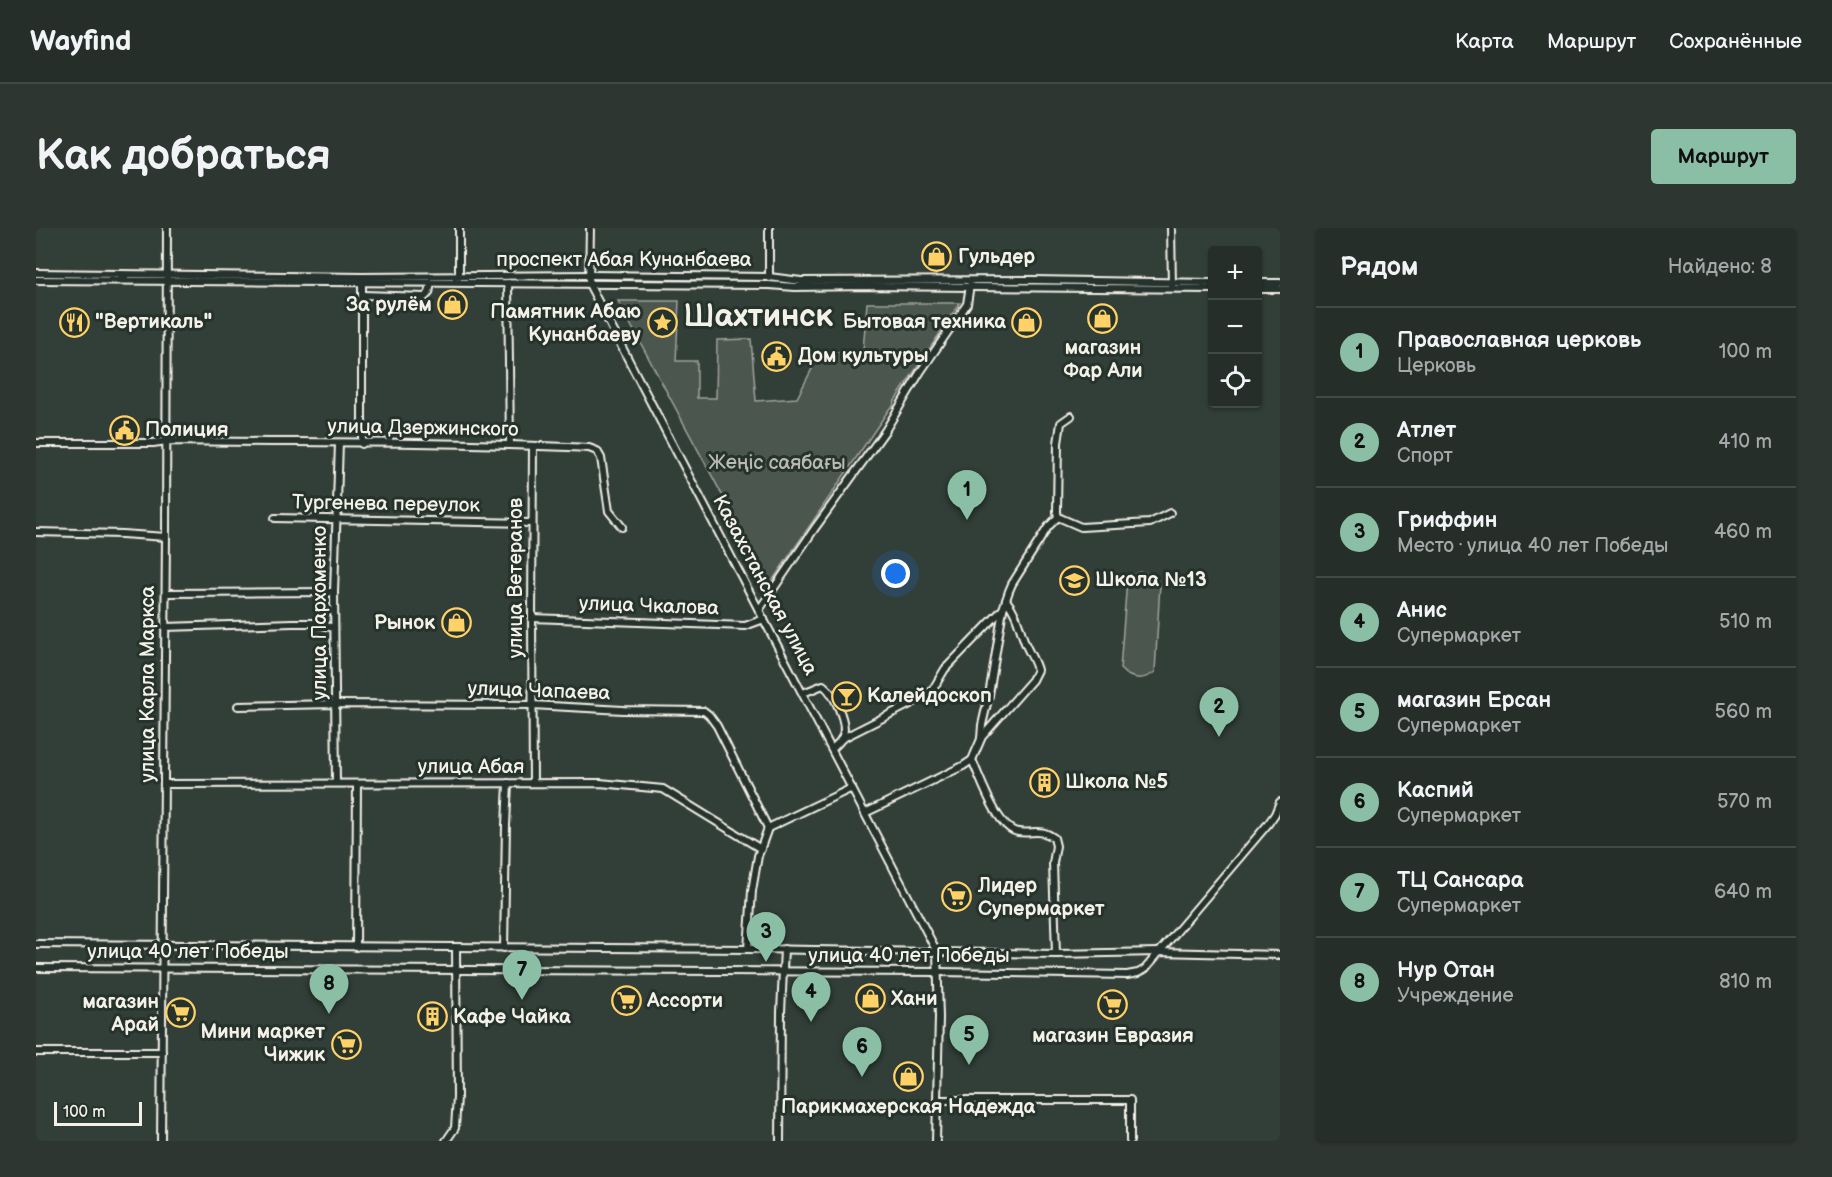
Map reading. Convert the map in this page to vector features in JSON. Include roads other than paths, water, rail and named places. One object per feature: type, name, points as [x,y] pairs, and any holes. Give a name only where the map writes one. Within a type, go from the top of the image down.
[{"type":"street","name":"улица Карла Маркса","points":[[161,1141],[167,228]]},
{"type":"street","points":[[459,228],[459,277]]},
{"type":"street","name":"Казахстанская улица","points":[[590,228],[590,284],[938,952]]},
{"type":"street","points":[[769,228],[769,285]]},
{"type":"street","points":[[1171,228],[1172,286]]},
{"type":"street","name":"проспект Абая Кунанбаева","points":[[36,273],[431,283],[795,287],[970,284]]},
{"type":"street","name":"проспект Абая Кунанбаева","points":[[362,280],[590,275],[769,277],[801,281],[1172,286],[1208,289]]},
{"type":"street","name":"проспект Абая Кунанбаева","points":[[36,280],[166,277]]},
{"type":"street","points":[[362,280],[362,444]]},
{"type":"street","points":[[363,295],[425,297],[429,293],[431,283]]},
{"type":"street","points":[[508,283],[510,445]]},
{"type":"street","name":"проспект Абая Кунанбаева","points":[[1172,286],[1208,283]]},
{"type":"street","points":[[1262,283],[1280,283]]},
{"type":"street","points":[[759,610],[885,431],[921,371],[967,304],[970,284]]},
{"type":"street","points":[[1262,289],[1280,289]]},
{"type":"street","points":[[1058,517],[1058,443],[1061,423],[1071,416]]},
{"type":"street","name":"улица Дзержинского","points":[[36,443],[167,441],[589,448],[597,451],[601,458],[609,511],[622,526]]},
{"type":"street","name":"улица Пархоменко","points":[[336,783],[334,592],[339,443]]},
{"type":"street","name":"улица Ветеранов","points":[[533,446],[533,783]]},
{"type":"street","points":[[1058,517],[1081,527],[1150,523],[1170,513]]},
{"type":"street","points":[[981,739],[1006,600],[1012,584],[1048,527],[1058,517]]},
{"type":"street","name":"Тургенева переулок","points":[[275,518],[532,523]]},
{"type":"street","points":[[36,532],[166,537]]},
{"type":"street","points":[[166,593],[334,592]]},
{"type":"street","points":[[865,813],[972,760],[981,739],[1032,680],[1037,670],[1014,609],[1006,600]]},
{"type":"street","points":[[832,749],[842,739],[930,694],[945,669],[1003,609]]},
{"type":"street","name":"улица Чкалова","points":[[532,618],[745,627],[764,619]]},
{"type":"street","points":[[165,627],[314,623],[334,628]]},
{"type":"street","points":[[802,693],[823,685],[827,688],[842,716],[844,729],[842,739]]},
{"type":"street","name":"улица Чапаева","points":[[238,706],[532,705],[623,710],[704,711],[710,715],[717,726],[768,828]]},
{"type":"street","points":[[972,760],[998,816],[1007,828],[1016,832],[1038,831],[1054,838],[1056,846],[1053,863],[1056,954]]},
{"type":"street","points":[[504,948],[508,783]]},
{"type":"street","name":"улица Абая","points":[[164,784],[600,783],[663,789],[761,849]]},
{"type":"street","points":[[356,946],[357,784]]},
{"type":"street","points":[[748,949],[752,891],[758,856],[768,828],[852,788]]},
{"type":"street","points":[[1159,952],[1268,824],[1280,802]]},
{"type":"street","name":"улица 40 лет Победы","points":[[36,944],[748,949],[1056,954],[1159,952],[1280,956]]},
{"type":"street","points":[[446,1141],[455,1128],[457,1097],[456,947]]},
{"type":"street","points":[[780,1141],[784,950]]},
{"type":"street","points":[[936,1141],[938,952]]},
{"type":"street","name":"улица 40 лет Победы","points":[[36,968],[1127,975],[1145,969],[1159,952]]},
{"type":"street","points":[[36,1052],[162,1052]]},
{"type":"street","points":[[938,1100],[1130,1100],[1130,1141]]},
{"type":"place","name":"Гульдер","points":[[937,257]]},
{"type":"place","name":"За рулём","points":[[453,305]]},
{"type":"place","name":"магазин Фар Али","points":[[1103,318]]},
{"type":"place","name":"\"Вертикаль\"","points":[[74,322]]},
{"type":"place","name":"Бытовая техника","points":[[1027,322]]},
{"type":"place","name":"Памятник Абаю Кунанбаеву","points":[[662,323]]},
{"type":"place","name":"Дом культуры","points":[[777,356]]},
{"type":"place","name":"Полиция","points":[[124,430]]},
{"type":"place","name":"Православная церковь","points":[[967,520]]},
{"type":"place","name":"Школа №13","points":[[1074,580]]},
{"type":"place","name":"Рынок","points":[[456,623]]},
{"type":"place","name":"Калейдоскоп","points":[[846,696]]},
{"type":"place","name":"Атлет","points":[[1219,737]]},
{"type":"place","name":"Школа №5","points":[[1044,782]]},
{"type":"place","name":"Лидер Супермаркет","points":[[957,897]]},
{"type":"place","name":"Гриффин","points":[[766,962]]},
{"type":"place","name":"Хани","points":[[870,999]]},
{"type":"place","name":"ТЦ Сансара","points":[[522,1000]]},
{"type":"place","name":"Ассорти","points":[[626,1001]]},
{"type":"place","name":"магазин Евразия","points":[[1113,1005]]},
{"type":"place","name":"магазин Арай","points":[[180,1013]]},
{"type":"place","name":"Нур Отан","points":[[329,1014]]},
{"type":"place","name":"Кафе Чайка","points":[[432,1017]]},
{"type":"place","name":"Анис","points":[[811,1022]]},
{"type":"place","name":"Мини маркет Чижик","points":[[346,1044]]},
{"type":"place","name":"магазин Ерсан","points":[[969,1065]]},
{"type":"place","name":"Парикмахерская Надежда","points":[[908,1076]]},
{"type":"place","name":"Каспий","points":[[862,1077]]},
{"type":"district","name":"Шахтинск","points":[[758,316]]},
{"type":"park label","name":"Жеңіс саябағы","points":[[777,463]]}]
